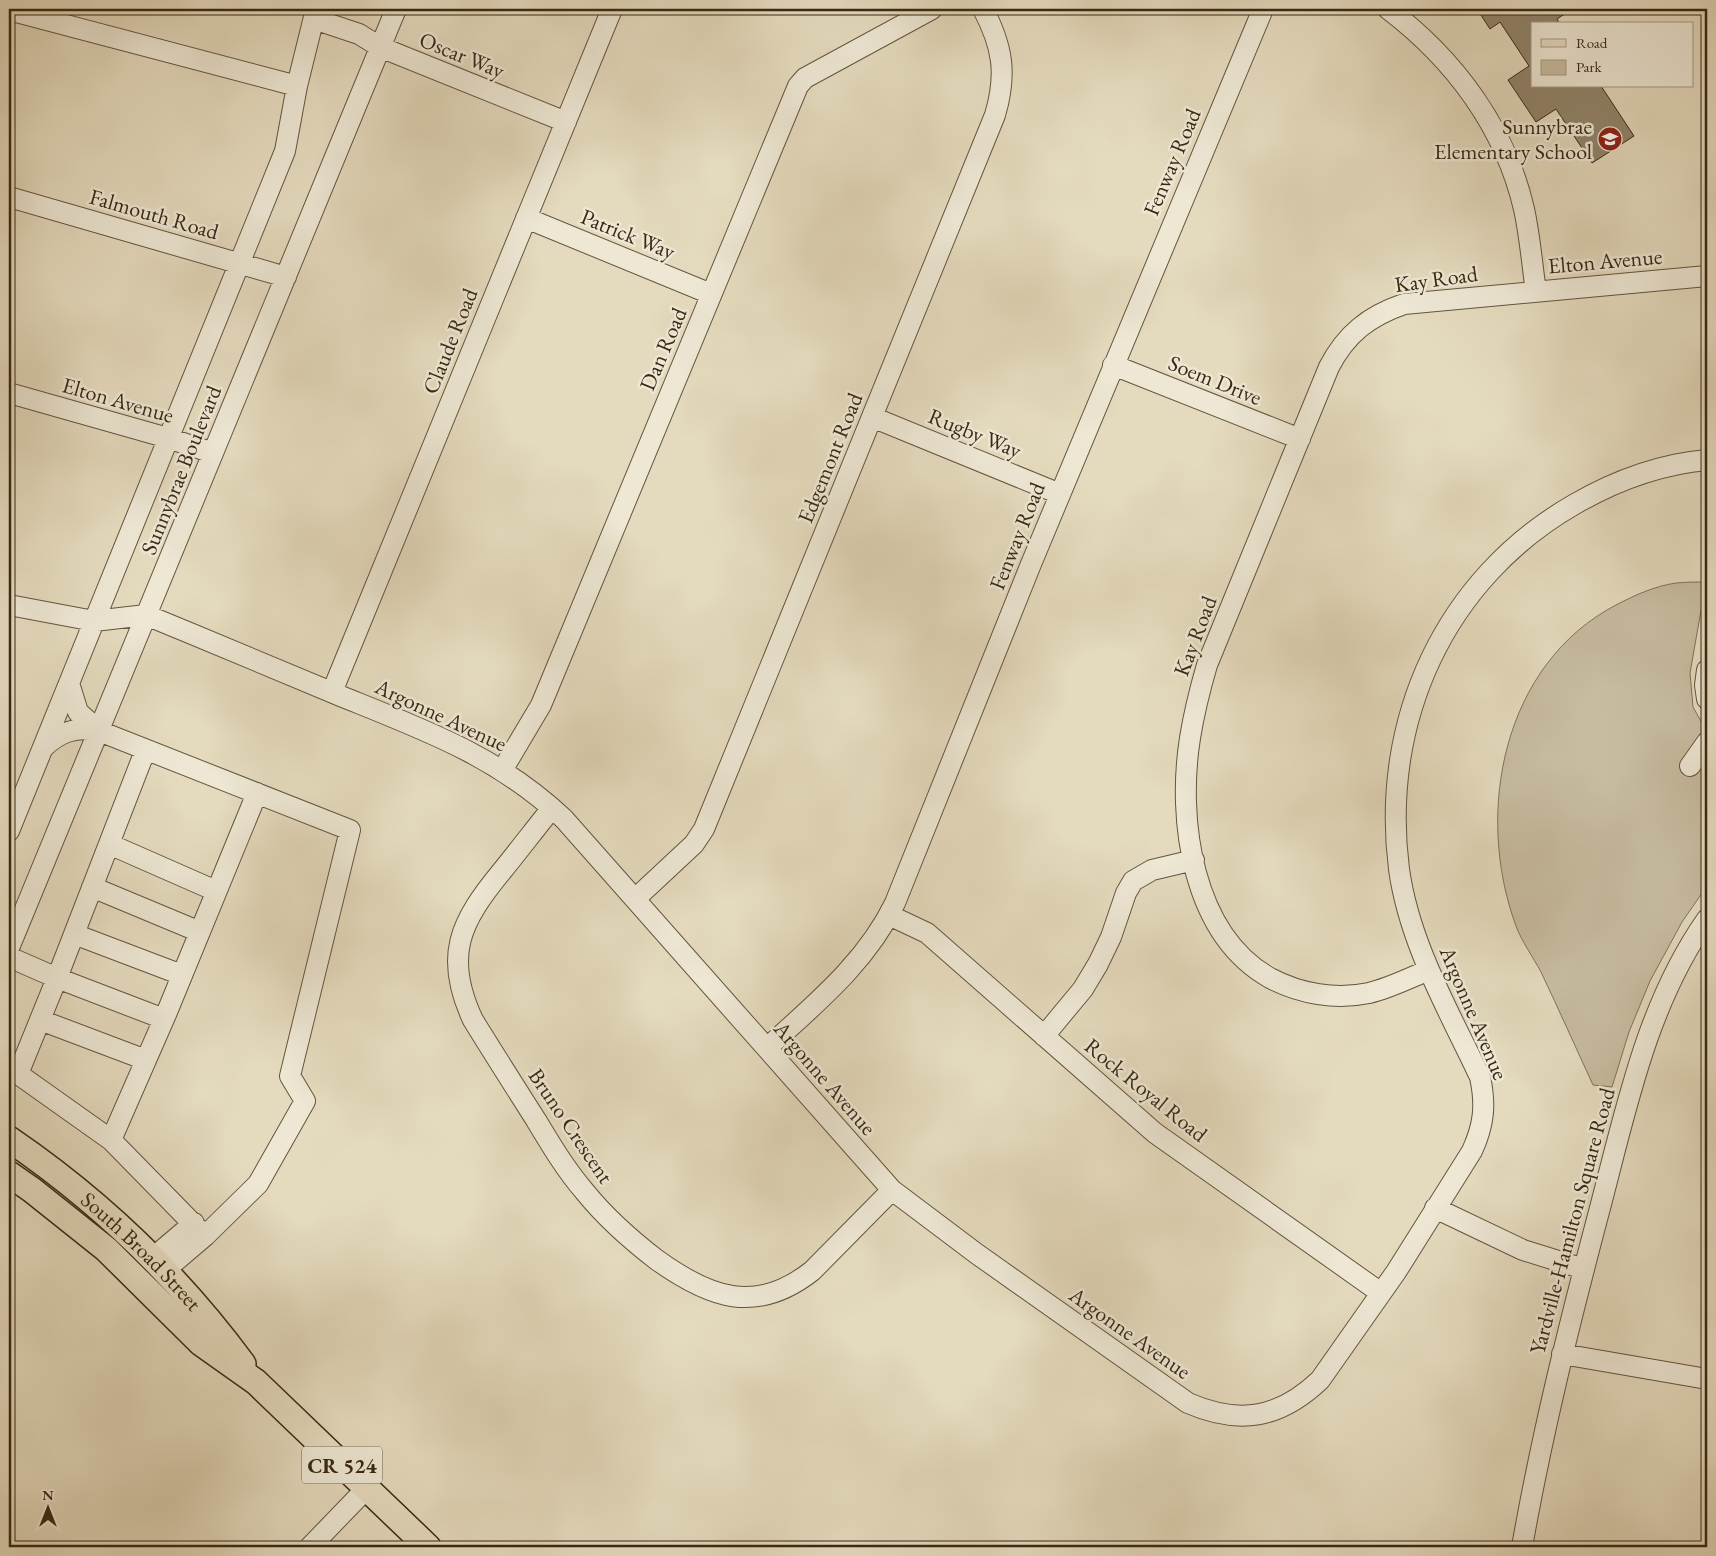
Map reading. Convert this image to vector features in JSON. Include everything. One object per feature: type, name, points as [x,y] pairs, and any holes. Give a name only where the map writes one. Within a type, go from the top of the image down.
[{"type":"main road","name":"South Broad Street","points":[[9,1139],[46,1164],[112,1218],[160,1264],[216,1328],[256,1382]]},
{"type":"main road","name":"South Broad Street","points":[[9,1174],[32,1190],[106,1250],[201,1342],[256,1382],[428,1547]]},
{"type":"main road","points":[[106,1250],[112,1218]]},
{"type":"main road","points":[[134,1276],[160,1264]]},
{"type":"street","name":"Sunnybrae Boulevard","points":[[9,948],[396,9]]},
{"type":"street","name":"Claude Road","points":[[332,692],[612,9]]},
{"type":"street","name":"Dan Road","points":[[502,769],[541,705],[798,86],[805,78],[932,9]]},
{"type":"street","name":"Edgemont Road","points":[[635,899],[694,844],[704,829],[995,115],[1003,76],[1001,53],[995,32],[984,9]]},
{"type":"street","name":"Fenway Road","points":[[767,1048],[848,972],[869,947],[889,915],[1113,365],[1263,9]]},
{"type":"street","name":"Elton Avenue","points":[[1388,9],[1410,16],[1463,82],[1499,140],[1513,174],[1524,209],[1536,292],[1707,276]]},
{"type":"street","points":[[9,10],[297,86]]},
{"type":"street","name":"Sunnybrae Boulevard","points":[[9,831],[285,151],[297,86],[315,14]]},
{"type":"street","name":"Oscar Way","points":[[315,14],[359,34],[380,47],[566,122]]},
{"type":"street","name":"Falmouth Road","points":[[9,197],[286,277]]},
{"type":"street","name":"Patrick Way","points":[[526,218],[711,294]]},
{"type":"street","name":"Kay Road","points":[[1429,970],[1390,987],[1346,996],[1324,995],[1300,990],[1278,982],[1259,972],[1240,956],[1223,937],[1203,897],[1194,860],[1187,811],[1190,740],[1196,702],[1207,665],[1336,353],[1350,334],[1367,320],[1384,311],[1404,304],[1536,292]]},
{"type":"street","name":"Soem Drive","points":[[1113,365],[1300,439]]},
{"type":"street","name":"Elton Avenue","points":[[9,393],[168,438],[213,454]]},
{"type":"street","name":"Rugby Way","points":[[872,417],[1060,494]]},
{"type":"street","name":"Argonne Avenue","points":[[9,605],[94,621],[146,615],[447,740],[502,769],[552,808],[892,1190],[977,1254],[1188,1403],[1224,1415],[1246,1416],[1270,1412],[1288,1405],[1305,1394],[1320,1380],[1381,1293],[1472,1151],[1480,1134],[1484,1115],[1484,1097],[1480,1077],[1429,970],[1406,902],[1395,835],[1395,798],[1405,730],[1415,694],[1438,643],[1472,591],[1529,534],[1592,494],[1662,468],[1707,460]]},
{"type":"street","points":[[1707,670],[1705,685],[1707,699]]},
{"type":"street","points":[[69,683],[78,712],[99,731]]},
{"type":"street","points":[[42,748],[63,732],[86,728],[99,731],[145,751],[350,830],[290,1076],[305,1101],[258,1184],[160,1264]]},
{"type":"street","points":[[1690,766],[1707,742]]},
{"type":"street","points":[[145,751],[18,1074],[111,1140],[200,1230]]},
{"type":"street","points":[[111,1140],[164,1019],[257,793]]},
{"type":"street","name":"Bruno Crescent","points":[[552,808],[476,902],[466,921],[458,955],[459,983],[473,1020],[564,1165],[585,1193],[632,1240],[672,1270],[704,1289],[725,1296],[745,1298],[764,1296],[797,1282],[812,1271],[892,1190]]},
{"type":"street","points":[[108,844],[216,891]]},
{"type":"street","points":[[1044,1036],[1083,989],[1098,964],[1111,937],[1126,893],[1133,881],[1152,870],[1194,860]]},
{"type":"street","points":[[92,887],[200,932]]},
{"type":"street","name":"Rock Royal Road","points":[[889,915],[927,933],[1155,1133],[1381,1293]]},
{"type":"street","name":"Yardville-Hamilton Square Road","points":[[1522,1547],[1542,1437],[1630,1091],[1659,1007],[1678,968],[1707,919]]},
{"type":"street","points":[[74,934],[182,975]]},
{"type":"street","points":[[9,957],[57,978],[164,1019]]},
{"type":"street","points":[[40,1020],[146,1060]]},
{"type":"street","points":[[1435,1208],[1523,1250],[1584,1268]]},
{"type":"street","points":[[1562,1354],[1707,1379]]},
{"type":"street","points":[[310,1547],[366,1489]]},
{"type":"green space","points":[[1706,582],[1690,673],[1693,707],[1707,732],[1707,886],[1682,922],[1650,981],[1629,1032],[1612,1087],[1593,1085],[1541,972],[1518,932],[1504,882],[1498,836],[1499,790],[1508,745],[1524,702],[1547,664],[1578,631],[1616,605],[1645,591],[1676,583]]},
{"type":"building","points":[[1477,9],[1572,9],[1557,19],[1559,22],[1531,22],[1531,88],[1602,88],[1634,136],[1592,163],[1556,109],[1536,122],[1508,80],[1529,66],[1500,22],[1490,29]]},
{"type":"place","name":"Sunnybrae Elementary School","points":[[1610,139]]}]
